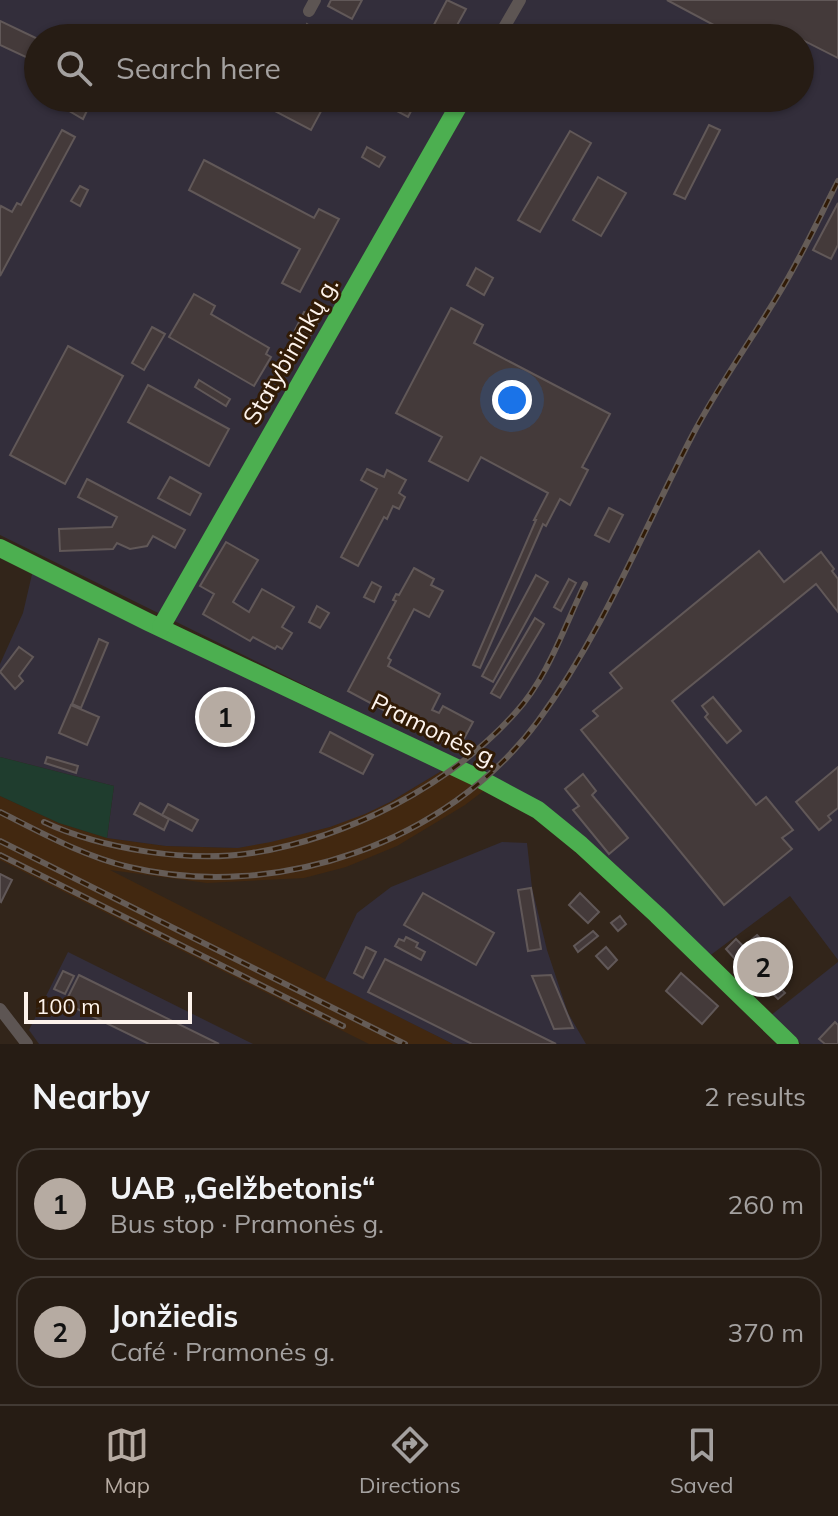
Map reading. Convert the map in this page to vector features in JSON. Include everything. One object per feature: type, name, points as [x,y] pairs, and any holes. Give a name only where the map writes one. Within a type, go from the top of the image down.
[{"type":"street","points":[[506,24],[520,0]]},
{"type":"street","name":"Statybininkų g.","points":[[161,627],[455,112]]},
{"type":"street","name":"Pramonės g.","points":[[0,548],[482,780],[538,810],[657,915],[790,1044]]},
{"type":"street","points":[[0,1009],[27,1044]]},
{"type":"shaded area","points":[[0,0],[838,0],[838,960],[790,896],[708,957],[560,817],[448,756],[0,535]]},
{"type":"shaded area","points":[[33,570],[443,770],[365,814],[330,827],[271,842],[238,848],[166,846],[107,838],[114,786],[0,757],[0,664],[23,613]]},
{"type":"shaded area","points":[[443,770],[486,789],[397,846],[346,867],[304,878],[207,883],[110,870],[453,1044],[369,1044],[0,860],[0,796],[59,823],[107,838],[166,846],[238,848],[330,827],[390,802]]},
{"type":"shaded area","points":[[502,842],[527,843],[532,888],[547,950],[568,1013],[586,1044],[453,1044],[325,980],[357,913],[391,887]]},
{"type":"shaded area","points":[[68,952],[253,1044],[39,1044],[29,1030]]},
{"type":"shaded area","points":[[838,962],[838,1044],[801,1044],[770,1016]]},
{"type":"green space","points":[[0,757],[114,786],[107,838],[59,823],[0,796]]},
{"type":"building","points":[[331,0],[362,0],[352,19],[328,6]]},
{"type":"building","points":[[447,0],[466,9],[458,24],[434,24]]},
{"type":"building","points":[[667,0],[838,0],[838,58],[814,46],[814,24],[712,24]]},
{"type":"building","points":[[0,21],[24,32],[24,56],[0,45]]},
{"type":"building","points":[[71,112],[86,112],[83,119]]},
{"type":"building","points":[[277,112],[321,112],[311,130]]},
{"type":"building","points":[[709,125],[720,130],[685,199],[674,194]]},
{"type":"building","points":[[62,130],[75,137],[0,276],[1,206],[12,212],[17,203],[21,205]]},
{"type":"building","points":[[570,131],[591,143],[540,232],[518,220]]},
{"type":"building","points":[[367,147],[385,157],[379,167],[362,157]]},
{"type":"building","points":[[204,160],[314,218],[319,209],[339,219],[300,292],[282,283],[300,249],[189,190]]},
{"type":"building","points":[[598,177],[626,193],[601,236],[573,220]]},
{"type":"building","points":[[80,186],[88,190],[80,206],[71,201]]},
{"type":"building","points":[[838,203],[838,245],[831,259],[813,250]]},
{"type":"building","points":[[476,268],[493,278],[484,295],[467,285]]},
{"type":"building","points":[[194,294],[215,306],[211,314],[269,348],[266,354],[271,357],[254,386],[169,337]]},
{"type":"building","points":[[451,308],[483,325],[474,343],[610,414],[582,467],[588,470],[570,505],[560,499],[546,526],[543,524],[480,668],[473,665],[548,493],[481,457],[468,481],[429,461],[442,437],[396,413]]},
{"type":"building","points":[[304,312],[319,320],[309,338],[295,330]]},
{"type":"building","points":[[152,327],[165,334],[144,370],[132,363]]},
{"type":"building","points":[[68,346],[123,376],[65,484],[10,455]]},
{"type":"building","points":[[199,380],[230,399],[226,406],[195,387]]},
{"type":"building","points":[[148,385],[229,429],[209,466],[128,422]]},
{"type":"building","points":[[367,469],[384,477],[387,470],[406,480],[399,493],[405,497],[399,509],[393,506],[387,519],[384,517],[358,566],[341,557],[377,489],[361,480]]},
{"type":"building","points":[[170,477],[201,494],[190,515],[158,498]]},
{"type":"building","points":[[87,479],[185,530],[175,548],[153,536],[147,546],[130,549],[117,543],[113,549],[60,551],[59,529],[112,527],[117,517],[78,497]]},
{"type":"building","points":[[609,508],[623,515],[609,542],[595,535]]},
{"type":"building","points":[[226,542],[258,560],[233,602],[249,612],[262,589],[294,607],[282,627],[292,633],[282,649],[277,646],[275,649],[253,637],[250,641],[203,614],[214,594],[200,586]]},
{"type":"building","points":[[759,551],[784,582],[821,552],[838,579],[838,612],[816,584],[672,701],[756,805],[766,797],[793,830],[782,838],[792,849],[724,905],[581,730],[598,716],[593,711],[622,688],[610,673]]},
{"type":"building","points":[[414,568],[434,579],[431,585],[443,591],[429,617],[414,609],[388,658],[391,660],[388,666],[440,694],[432,710],[439,713],[443,706],[473,722],[458,750],[348,691],[396,601],[393,600],[396,594],[399,595]]},
{"type":"building","points":[[536,575],[548,582],[493,682],[482,676]]},
{"type":"building","points":[[569,579],[576,583],[561,611],[554,607]]},
{"type":"building","points":[[372,582],[381,587],[374,602],[364,597]]},
{"type":"building","points":[[317,606],[329,613],[320,628],[309,622]]},
{"type":"building","points":[[535,618],[544,624],[500,698],[491,693]]},
{"type":"building","points":[[99,639],[108,643],[81,708],[72,704]]},
{"type":"building","points":[[19,647],[33,657],[19,676],[23,681],[15,689],[0,672]]},
{"type":"building","points":[[713,697],[741,731],[727,743],[705,717],[708,714],[702,706]]},
{"type":"building","points":[[71,705],[99,717],[87,745],[59,733]]},
{"type":"building","points":[[330,732],[373,755],[363,774],[320,752]]},
{"type":"building","points":[[47,757],[78,766],[76,773],[45,763]]},
{"type":"building","points":[[838,767],[838,808],[828,816],[831,820],[819,830],[796,802]]},
{"type":"building","points":[[583,774],[596,791],[592,795],[628,838],[609,854],[573,810],[579,806],[565,789]]},
{"type":"building","points":[[140,803],[169,819],[164,830],[134,814]]},
{"type":"building","points":[[168,804],[198,820],[192,831],[162,815]]},
{"type":"building","points":[[0,874],[12,880],[1,902],[0,901]]},
{"type":"building","points":[[531,888],[541,949],[528,951],[518,890]]},
{"type":"building","points":[[423,893],[494,933],[476,965],[404,925]]},
{"type":"building","points":[[580,893],[599,912],[588,923],[569,905]]},
{"type":"building","points":[[620,916],[626,924],[618,931],[611,923]]},
{"type":"building","points":[[593,931],[598,936],[578,952],[574,946]]},
{"type":"building","points":[[757,935],[767,945],[761,950],[751,940]]},
{"type":"building","points":[[406,937],[418,943],[416,947],[425,952],[421,960],[395,946],[399,939],[404,941]]},
{"type":"building","points":[[736,939],[746,949],[735,959],[726,949]]},
{"type":"building","points":[[366,947],[376,952],[363,978],[354,973]]},
{"type":"building","points":[[606,947],[617,960],[608,969],[596,956]]},
{"type":"building","points":[[772,948],[780,957],[771,966],[779,973],[770,982],[763,974],[759,977],[750,967]]},
{"type":"building","points":[[385,959],[556,1044],[472,1044],[368,992]]},
{"type":"building","points":[[63,971],[74,976],[65,994],[54,989]]},
{"type":"building","points":[[681,973],[718,1006],[702,1024],[666,991]]},
{"type":"building","points":[[79,975],[219,1044],[149,1044],[65,1003]]},
{"type":"building","points":[[551,975],[573,1028],[554,1029],[532,976]]},
{"type":"building","points":[[777,985],[785,993],[778,999],[770,991]]},
{"type":"building","points":[[835,1022],[838,1025],[838,1044],[825,1044],[819,1039]]},
{"type":"railway","points":[[0,812],[79,850],[129,867],[185,876],[242,876],[299,868],[355,853],[408,830],[457,800],[501,764],[561,688],[621,582],[703,417],[784,285],[838,181]]},
{"type":"railway","points":[[44,822],[118,846],[173,855],[227,856],[288,846],[361,821],[429,785],[461,763],[516,712],[546,667],[585,584]]},
{"type":"railway","points":[[0,841],[405,1044]]},
{"type":"railway","points":[[0,855],[343,1026]]},
{"type":"traffic: fast","points":[[161,627],[455,112]]},
{"type":"traffic: fast","points":[[0,548],[148,622],[482,780],[538,810],[657,915],[790,1044]]},
{"type":"place","name":"UAB „Gelžbetonis“","points":[[225,717]]},
{"type":"place","name":"Jonžiedis","points":[[763,967]]}]
